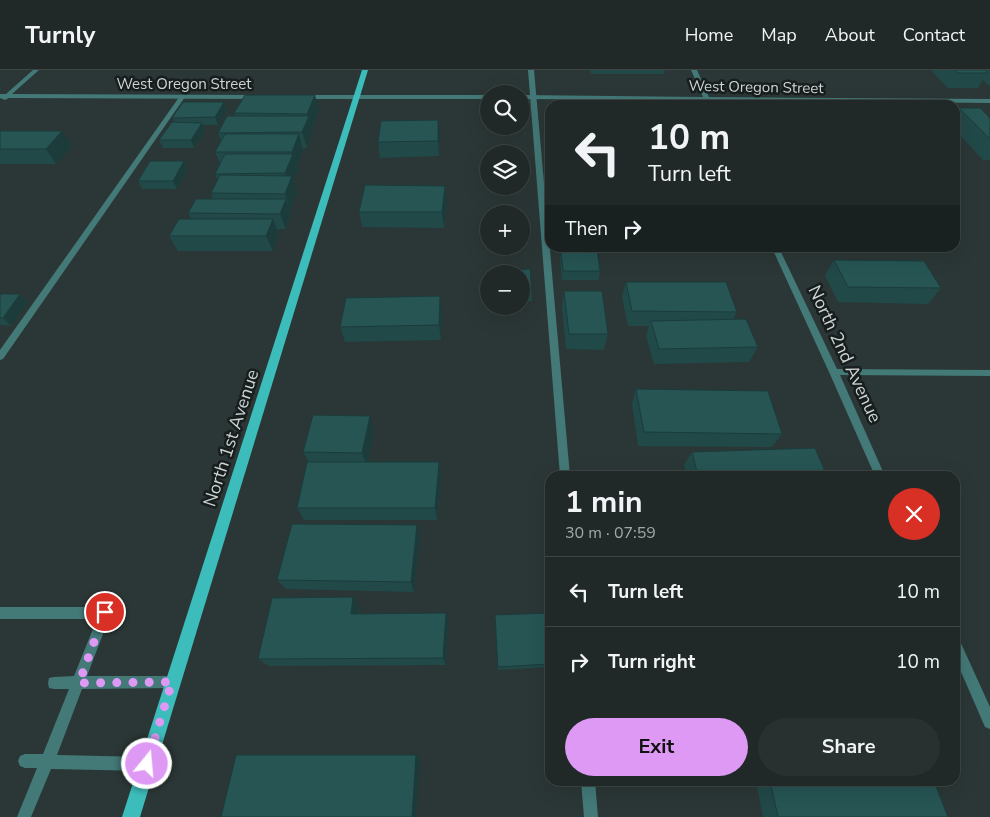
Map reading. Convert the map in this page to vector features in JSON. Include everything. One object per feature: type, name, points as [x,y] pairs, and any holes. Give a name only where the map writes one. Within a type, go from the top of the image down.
[{"type":"main road","name":"North 1st Avenue","points":[[131,817],[365,70]]},
{"type":"street","points":[[0,103],[36,70]]},
{"type":"street","points":[[531,70],[545,251]]},
{"type":"street","points":[[694,70],[707,100]]},
{"type":"street","name":"West Oregon Street","points":[[0,96],[260,97]]},
{"type":"street","points":[[0,357],[182,97]]},
{"type":"street","points":[[298,97],[480,97]]},
{"type":"street","name":"West Oregon Street","points":[[532,97],[638,100]]},
{"type":"street","name":"West Oregon Street","points":[[960,101],[990,101]]},
{"type":"street","points":[[545,252],[564,471]]},
{"type":"street","name":"North 2nd Avenue","points":[[777,252],[834,372],[878,471]]},
{"type":"street","points":[[834,372],[990,373]]},
{"type":"street","points":[[0,613],[105,612],[79,683],[24,817]]},
{"type":"street","points":[[960,654],[990,722]]},
{"type":"street","points":[[54,683],[172,682]]},
{"type":"street","points":[[25,761],[48,760],[147,764]]},
{"type":"street","points":[[588,786],[591,817]]},
{"type":"building","points":[[954,70],[985,70],[988,73],[958,73]]},
{"type":"building","points":[[245,95],[315,95],[307,114],[234,113]]},
{"type":"building","points":[[183,102],[224,102],[215,117],[172,118]]},
{"type":"building","points":[[960,108],[980,108],[990,118],[990,139]]},
{"type":"building","points":[[227,116],[309,116],[302,132],[218,133]]},
{"type":"building","points":[[438,120],[438,141],[378,142],[381,121]]},
{"type":"building","points":[[172,122],[202,123],[191,140],[159,140]]},
{"type":"building","points":[[0,131],[62,131],[46,149],[0,149]]},
{"type":"building","points":[[225,134],[299,134],[292,152],[215,152]]},
{"type":"building","points":[[225,154],[293,154],[285,173],[215,174]]},
{"type":"building","points":[[150,161],[184,161],[173,181],[138,181]]},
{"type":"building","points":[[220,175],[292,176],[285,194],[211,193]]},
{"type":"building","points":[[365,185],[445,186],[442,212],[359,212]]},
{"type":"building","points":[[196,199],[286,199],[280,214],[188,213]]},
{"type":"building","points":[[179,219],[273,219],[266,236],[169,236]]},
{"type":"building","points":[[561,252],[597,252],[600,271],[563,271]]},
{"type":"building","points":[[834,260],[924,261],[941,288],[848,287]]},
{"type":"building","points":[[530,269],[532,293],[530,293]]},
{"type":"building","points":[[626,282],[726,282],[737,312],[632,311]]},
{"type":"building","points":[[564,291],[602,291],[608,334],[569,334]]},
{"type":"building","points":[[0,294],[20,294],[3,318],[0,318]]},
{"type":"building","points":[[440,296],[439,325],[340,327],[346,298]]},
{"type":"building","points":[[746,319],[758,347],[659,349],[651,321]]},
{"type":"building","points":[[636,389],[768,391],[782,434],[644,432]]},
{"type":"building","points":[[313,415],[370,416],[362,453],[303,452]]},
{"type":"building","points":[[815,448],[825,471],[697,471],[692,452]]},
{"type":"building","points":[[307,462],[439,462],[435,508],[297,508]]},
{"type":"building","points":[[292,524],[417,525],[411,582],[277,580]]},
{"type":"building","points":[[353,597],[351,614],[446,613],[443,658],[258,659],[272,598]]},
{"type":"building","points":[[545,613],[545,664],[498,667],[495,615]]},
{"type":"building","points":[[236,755],[416,755],[412,817],[221,817]]},
{"type":"building","points":[[771,786],[936,786],[948,817],[778,817]]},
{"type":"route","points":[[105,612],[79,683],[172,682],[147,764]]}]
